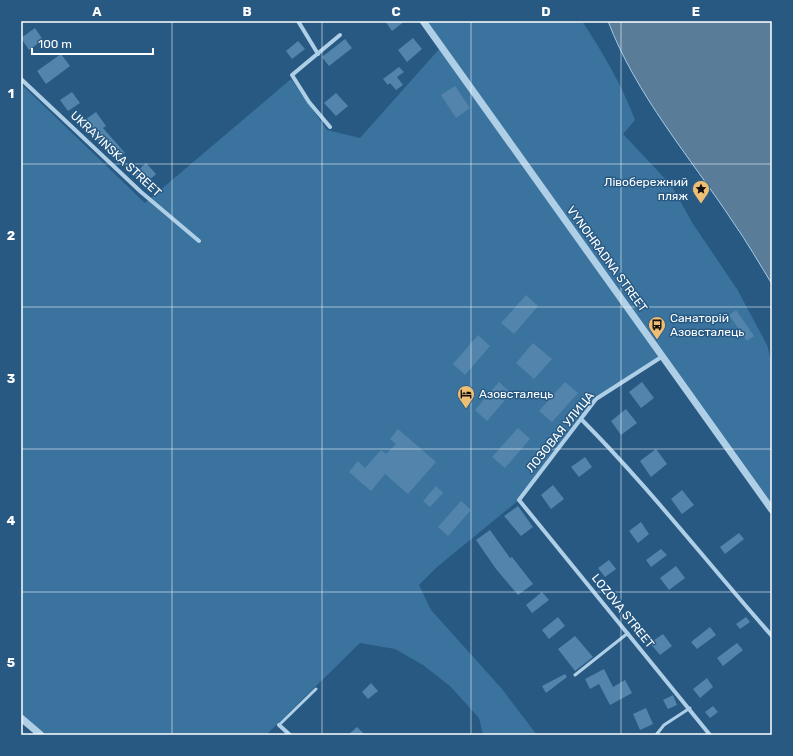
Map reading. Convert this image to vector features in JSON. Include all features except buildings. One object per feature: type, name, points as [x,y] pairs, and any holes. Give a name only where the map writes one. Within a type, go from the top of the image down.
[{"type":"street","points":[[298,21],[318,54]]},
{"type":"street","name":"VYNOHRADNA STREET","points":[[423,21],[772,510]]},
{"type":"street","points":[[330,127],[309,102],[292,74],[340,35]]},
{"type":"street","name":"UKRAYINSKA STREET","points":[[21,79],[140,192],[199,241]]},
{"type":"street","name":"ЛОЗОВАЯ УЛИЦА","points":[[519,500],[596,399],[663,356]]},
{"type":"street","points":[[581,419],[622,460],[729,588],[772,636]]},
{"type":"street","name":"LOZOVA STREET","points":[[519,500],[690,708],[710,735]]},
{"type":"street","points":[[21,718],[41,735]]},
{"type":"street","points":[[279,725],[290,735]]},
{"type":"lane","points":[[575,675],[628,633]]},
{"type":"lane","points":[[279,725],[316,689]]},
{"type":"lane","points":[[656,735],[664,726],[690,708]]},
{"type":"shaded area","points":[[423,21],[582,21],[612,69],[635,120],[623,134],[671,185],[693,224],[737,289],[767,345],[772,364],[772,510],[663,356],[596,399],[519,500],[437,567],[419,585],[431,610],[502,689],[537,735],[483,735],[479,718],[450,686],[423,665],[395,649],[360,643],[266,735],[47,735],[21,714],[21,84],[145,203],[291,79],[327,130],[360,138],[441,47]]},
{"type":"shaded area","points":[[608,21],[772,21],[772,284],[738,230],[649,100],[633,74]]},
{"type":"place","name":"Лівобережний пляж","points":[[701,204]]},
{"type":"place","name":"Санаторій Азовсталець","points":[[657,340]]},
{"type":"place","name":"Азовсталець","points":[[466,409]]}]
